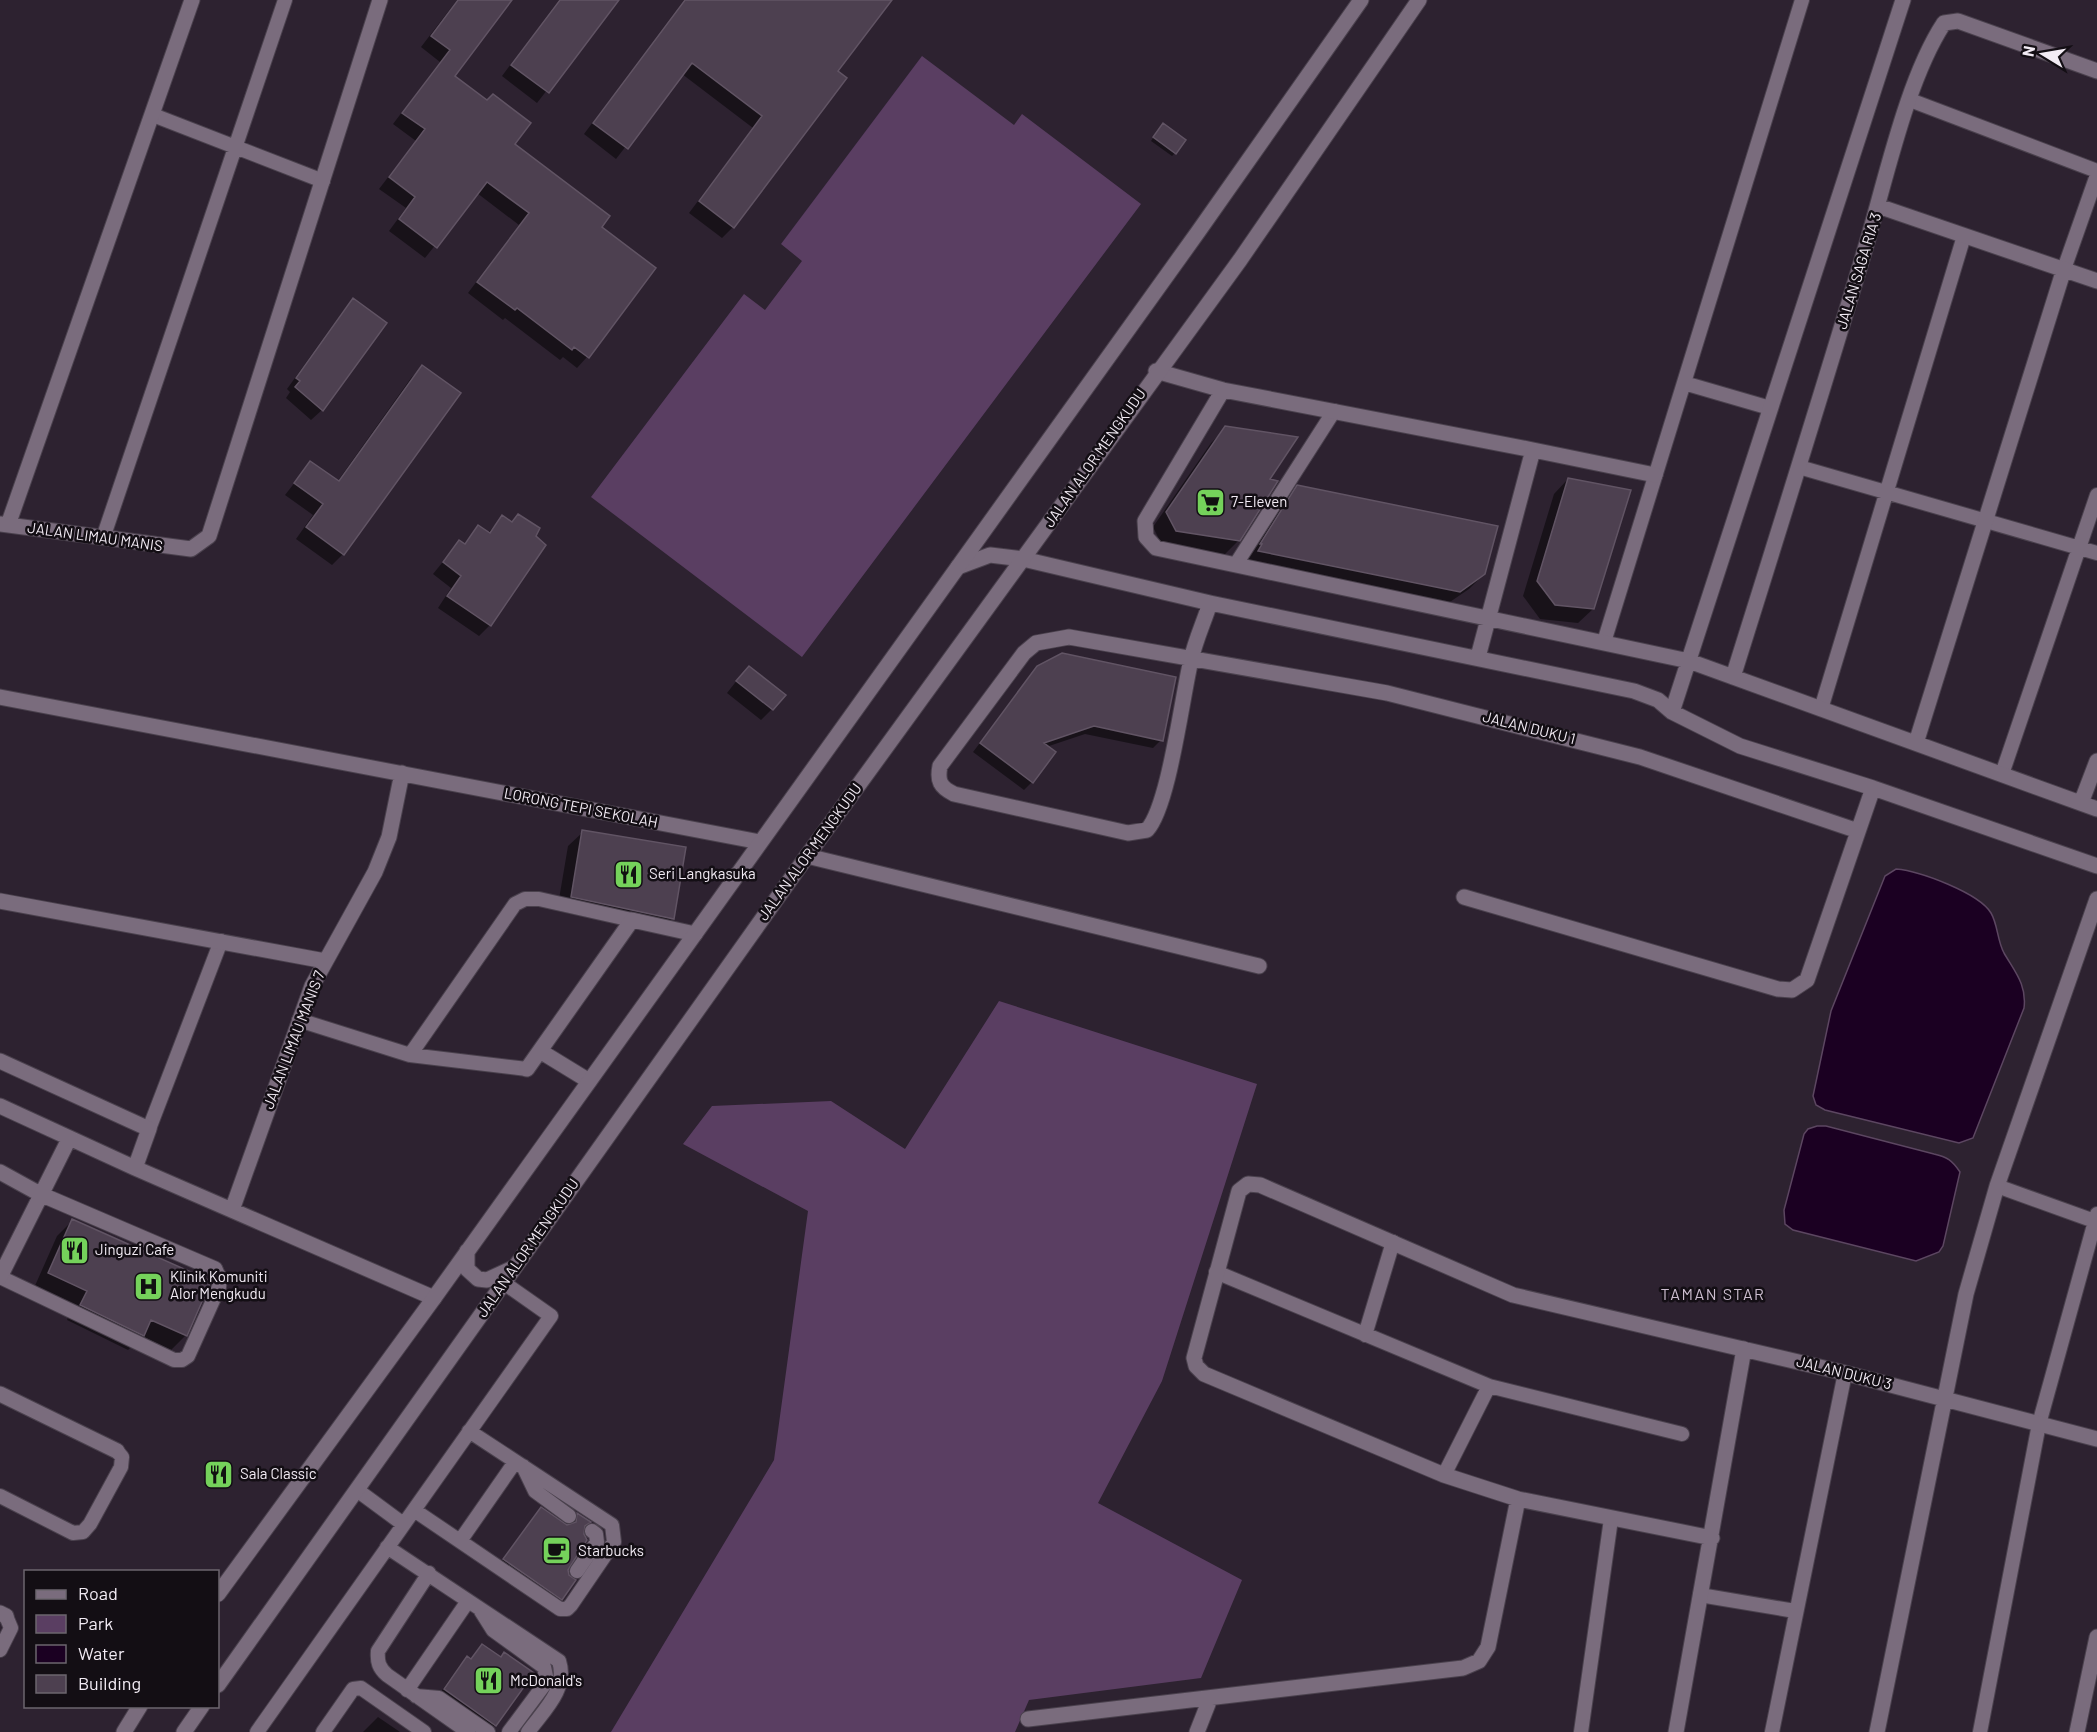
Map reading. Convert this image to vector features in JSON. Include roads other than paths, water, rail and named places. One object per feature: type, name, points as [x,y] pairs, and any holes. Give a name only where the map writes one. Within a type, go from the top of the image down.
[{"type":"street","points":[[4,524],[153,115],[192,0]]},
{"type":"street","points":[[323,181],[380,0]]},
{"type":"street","points":[[219,1593],[434,1298],[1198,232],[1361,0]]},
{"type":"street","name":"JALAN ALOR MENGKUDU","points":[[219,1684],[807,856],[1023,559],[1156,371],[1240,260],[1419,0]]},
{"type":"street","points":[[1672,712],[1903,0]]},
{"type":"street","name":"JALAN SAGA RIA 3","points":[[1732,677],[1799,467],[1910,100],[1934,38],[1944,22],[1958,21],[2097,71]]},
{"type":"street","name":"JALAN LIMAU MANIS","points":[[4,524],[190,549],[209,536],[323,181]]},
{"type":"street","points":[[1878,206],[2097,281]]},
{"type":"street","points":[[1916,743],[2064,269]]},
{"type":"street","points":[[1156,371],[1223,390],[1655,475]]},
{"type":"street","points":[[1223,390],[1145,521],[1146,537],[1156,548],[1689,661],[2097,809]]},
{"type":"street","points":[[1478,657],[1533,450]]},
{"type":"street","points":[[958,567],[990,555],[1023,559],[1210,603],[1634,691],[1658,700],[1672,712],[1740,746],[1873,788],[2097,866]]},
{"type":"street","points":[[1191,658],[1210,603]]},
{"type":"street","name":"JALAN DUKU 1","points":[[1191,658],[1166,781],[1153,823],[1147,830],[1128,833],[965,797],[944,790],[940,784],[938,777],[940,766],[1024,653],[1036,643],[1069,637],[1191,658],[1387,693],[1537,729],[1640,757],[1858,831]]},
{"type":"street","name":"LORONG TEPI SEKOLAH","points":[[0,697],[760,842]]},
{"type":"street","points":[[2081,803],[2097,761]]},
{"type":"street","name":"JALAN LIMAU MANIS 7","points":[[232,1210],[312,986],[375,872],[389,837],[402,773]]},
{"type":"street","points":[[1464,897],[1778,989],[1792,990],[1806,980],[1873,788]]},
{"type":"street","points":[[807,856],[1259,966]]},
{"type":"street","points":[[0,901],[325,961]]},
{"type":"street","points":[[1877,1732],[1966,1294],[1997,1186],[2096,905]]},
{"type":"street","points":[[527,1069],[632,920],[694,934]]},
{"type":"street","points":[[540,1051],[589,1081]]},
{"type":"street","points":[[0,1061],[149,1128],[135,1168]]},
{"type":"street","points":[[0,1106],[135,1168],[434,1298]]},
{"type":"street","points":[[0,1277],[69,1138]]},
{"type":"street","points":[[0,1172],[40,1194],[215,1269]]},
{"type":"street","name":"JALAN DUKU 3","points":[[1216,1272],[1239,1191],[1248,1185],[1260,1185],[1484,1284],[1531,1300],[1845,1373],[2097,1439]]},
{"type":"street","points":[[467,1251],[468,1269],[478,1280],[487,1280],[513,1268]]},
{"type":"street","points":[[1216,1272],[1194,1358],[1196,1366],[1204,1374],[1444,1474],[1518,1499],[1712,1538]]},
{"type":"street","points":[[1676,1732],[1744,1349]]},
{"type":"street","points":[[0,1394],[117,1450]]},
{"type":"street","points":[[1028,1719],[1463,1668],[1479,1661],[1488,1647],[1518,1499]]},
{"type":"street","points":[[2077,1732],[2097,1637]]},
{"type":"street","points":[[1197,1732],[1210,1699]]},
{"type":"street","points":[[124,1732],[139,1708]]},
{"type":"street","points":[[184,1732],[201,1708]]},
{"type":"lane","points":[[103,538],[285,0]]},
{"type":"lane","points":[[1604,642],[1802,0]]},
{"type":"lane","points":[[1910,100],[2097,173],[2064,269]]},
{"type":"lane","points":[[153,115],[323,181]]},
{"type":"lane","points":[[1821,709],[1889,492],[1964,236]]},
{"type":"lane","points":[[1684,383],[1770,408]]},
{"type":"lane","points":[[1236,564],[1334,411]]},
{"type":"lane","points":[[1799,467],[2097,553]]},
{"type":"lane","points":[[2002,774],[2097,495]]},
{"type":"lane","points":[[410,1054],[515,904],[525,899],[539,898],[632,920]]},
{"type":"lane","points":[[149,1128],[221,941]]},
{"type":"lane","points":[[299,1020],[410,1054],[527,1069]]},
{"type":"lane","points":[[1980,1732],[2039,1424],[2096,1219],[1997,1186]]},
{"type":"lane","points":[[1365,1335],[1393,1242]]},
{"type":"lane","points":[[0,1277],[174,1360],[182,1360],[188,1356],[219,1287],[220,1278],[215,1269]]},
{"type":"lane","points":[[1216,1272],[1489,1386],[1682,1434]]},
{"type":"lane","points":[[257,1732],[551,1316],[504,1283]]},
{"type":"lane","points":[[1772,1732],[1845,1373]]},
{"type":"lane","points":[[1444,1474],[1489,1386]]},
{"type":"lane","points":[[414,1510],[460,1541],[504,1565],[560,1609],[567,1609],[614,1542],[612,1525],[469,1431]]},
{"type":"lane","points":[[0,1496],[73,1533],[83,1532],[90,1524],[121,1467],[122,1457],[117,1450]]},
{"type":"lane","points":[[519,1464],[535,1491],[569,1516]]},
{"type":"lane","points":[[460,1541],[519,1464]]},
{"type":"lane","points":[[357,1490],[403,1524]]},
{"type":"lane","points":[[1581,1732],[1611,1519]]},
{"type":"lane","points":[[577,1571],[597,1542],[596,1534],[592,1532]]},
{"type":"lane","points":[[387,1547],[559,1661],[563,1673],[561,1686],[528,1732]]},
{"type":"lane","points":[[429,1574],[378,1651],[380,1668],[468,1732]]},
{"type":"lane","points":[[1701,1595],[1795,1611]]},
{"type":"lane","points":[[412,1693],[473,1604]]},
{"type":"lane","points":[[473,1604],[493,1630],[544,1667],[547,1674],[547,1681],[509,1732]]},
{"type":"lane","points":[[0,1650],[10,1628],[3,1615]]},
{"type":"lane","points":[[323,1732],[353,1689],[361,1688],[424,1732]]},
{"type":"lane","points":[[412,1693],[440,1698],[488,1732]]},
{"type":"water","points":[[1896,869],[1948,884],[1984,905],[1991,913],[2004,953],[2024,992],[2024,1008],[1973,1138],[1959,1143],[1825,1110],[1816,1105],[1813,1096],[1831,1011],[1885,876]]},
{"type":"water","points":[[1826,1126],[1939,1155],[1954,1165],[1960,1172],[1943,1246],[1939,1252],[1916,1261],[1793,1230],[1785,1224],[1784,1210],[1804,1134],[1808,1129]]},
{"type":"place","name":"7-Eleven","points":[[1210,502]]},
{"type":"place","name":"Seri Langkasuka","points":[[628,874]]},
{"type":"place","name":"Jinguzi Cafe","points":[[74,1250]]},
{"type":"place","name":"Klinik Komuniti Alor Mengkudu","points":[[149,1286]]},
{"type":"place","name":"Sala Classic","points":[[219,1474]]},
{"type":"place","name":"Starbucks","points":[[557,1551]]},
{"type":"place","name":"McDonald's","points":[[489,1681]]},
{"type":"district","name":"TAMAN STAR","points":[[1713,1294]]}]
